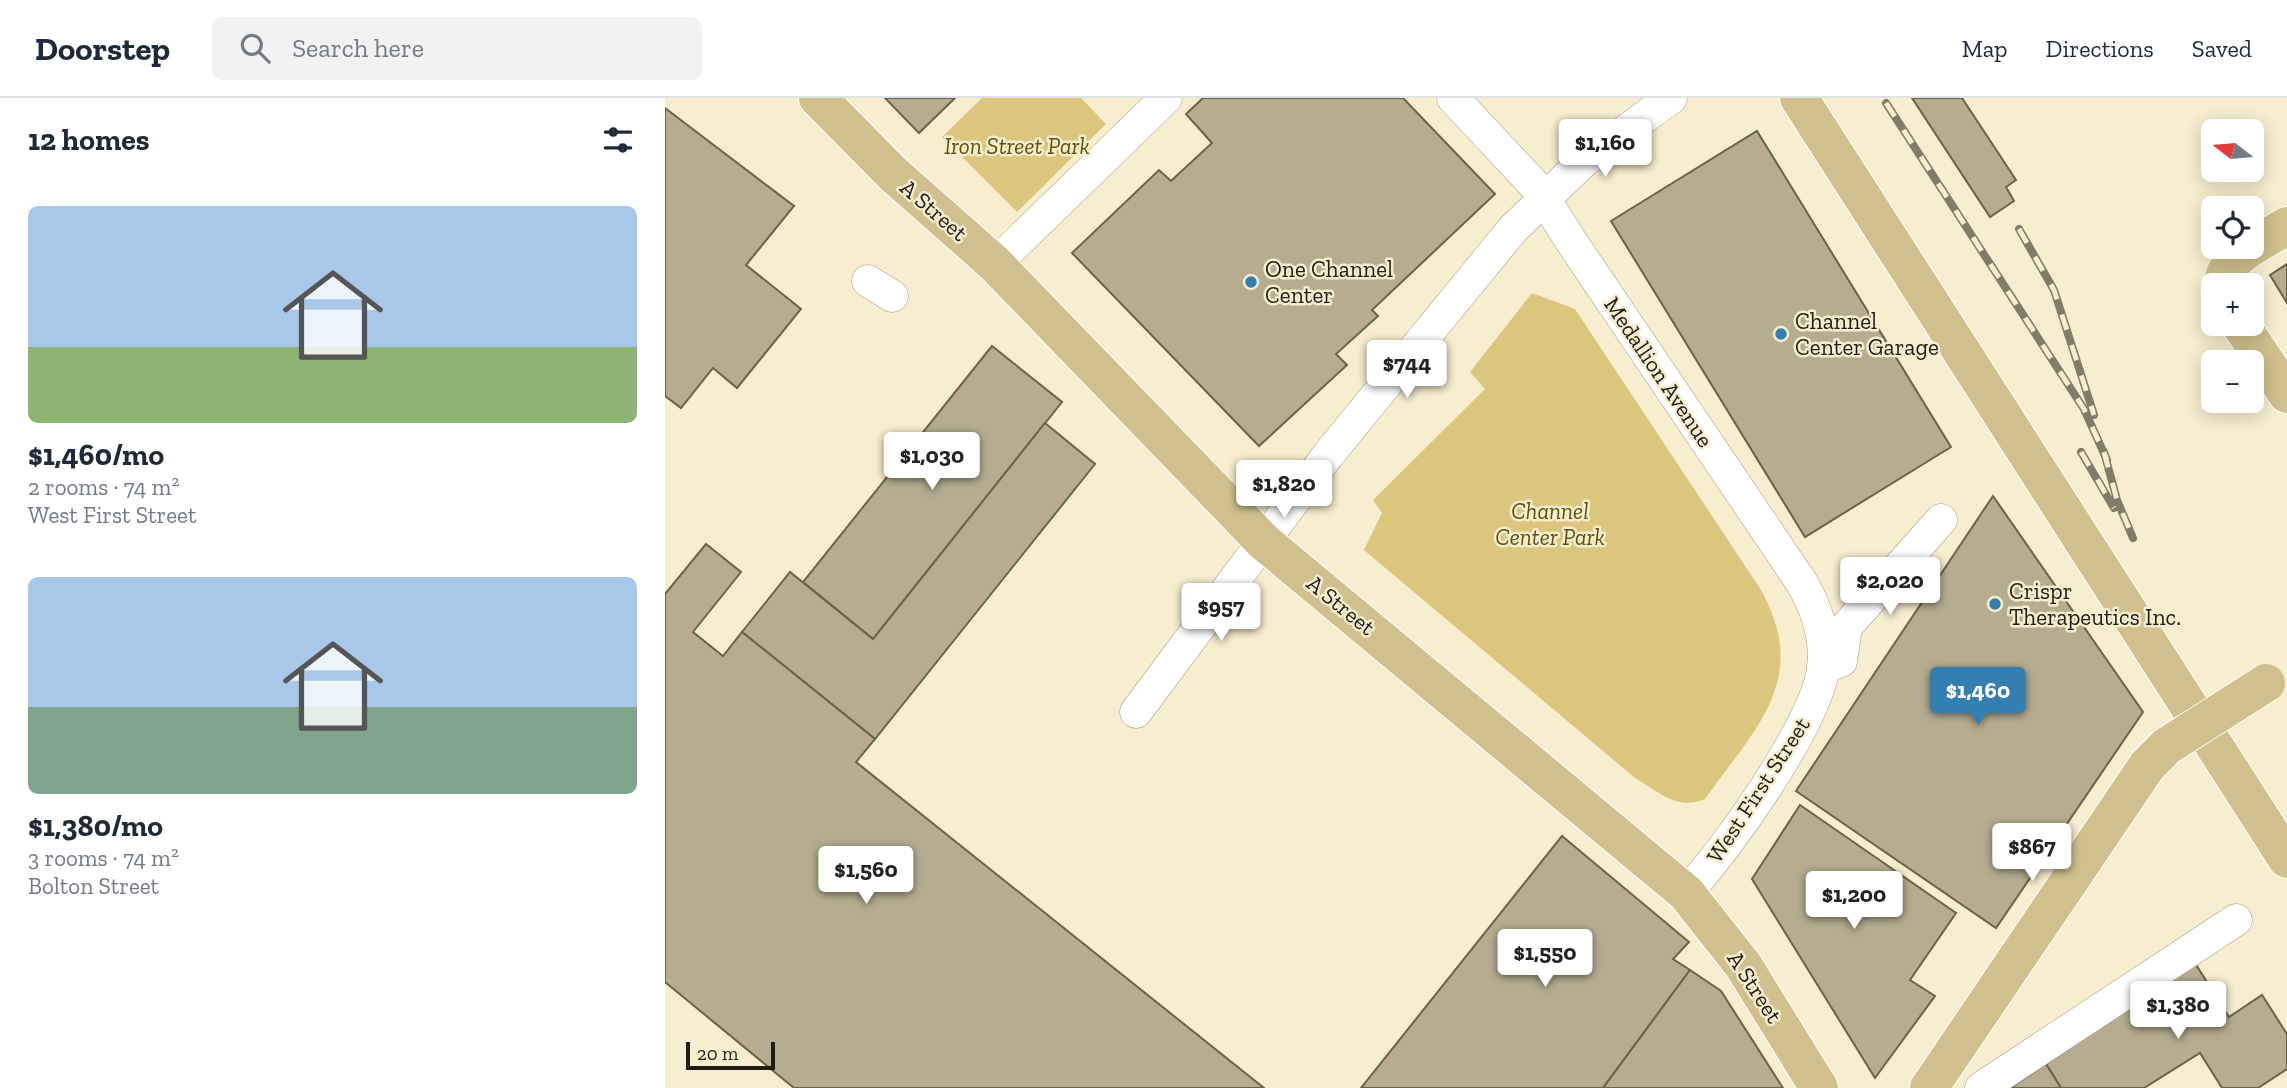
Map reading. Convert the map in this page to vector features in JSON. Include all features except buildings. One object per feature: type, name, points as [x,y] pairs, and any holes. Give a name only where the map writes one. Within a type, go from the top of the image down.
[{"type":"main road","name":"A Street","points":[[818,98],[892,173],[995,264],[1264,542],[1686,893],[1743,965],[1819,1088]]},
{"type":"main road","points":[[1799,98],[2287,859]]},
{"type":"main road","points":[[2228,273],[2235,260],[2287,226]]},
{"type":"main road","points":[[2248,336],[2287,394]]},
{"type":"main road","points":[[1938,1085],[2147,766],[2167,746],[2276,677]]},
{"type":"street","name":"Medallion Avenue","points":[[1453,98],[1545,197],[1573,244],[1802,583],[1821,627],[1823,667]]},
{"type":"street","points":[[1136,712],[1328,455],[1513,229],[1584,162],[1671,98]]},
{"type":"street","points":[[995,264],[1147,104]]},
{"type":"street","name":"West First Street","points":[[1686,893],[1719,852],[1779,766],[1811,708],[1823,667],[1841,661],[1846,627],[1941,520]]},
{"type":"street","points":[[1981,1088],[2236,920]]},
{"type":"green space","name":"Iron Street Park","points":[[982,98],[1081,98],[1106,124],[1017,212],[942,137]]},
{"type":"green space","name":"Channel Center Park","points":[[1532,293],[1575,309],[1761,590],[1775,622],[1780,651],[1778,677],[1771,702],[1742,749],[1705,799],[1686,803],[1677,801],[1635,778],[1364,550],[1382,513],[1373,500],[1485,389],[1470,372]]},
{"type":"railway","points":[[1886,103],[2084,409],[2107,460]]},
{"type":"railway","points":[[2019,229],[2054,290],[2094,415]]},
{"type":"railway","points":[[2081,452],[2114,508]]},
{"type":"railway","points":[[2104,452],[2117,500],[2133,538]]},
{"type":"place","name":"One Channel Center","points":[[1251,282]]},
{"type":"place","name":"Channel Center Garage","points":[[1781,334]]},
{"type":"place","name":"Crispr Therapeutics Inc.","points":[[1995,604]]}]
